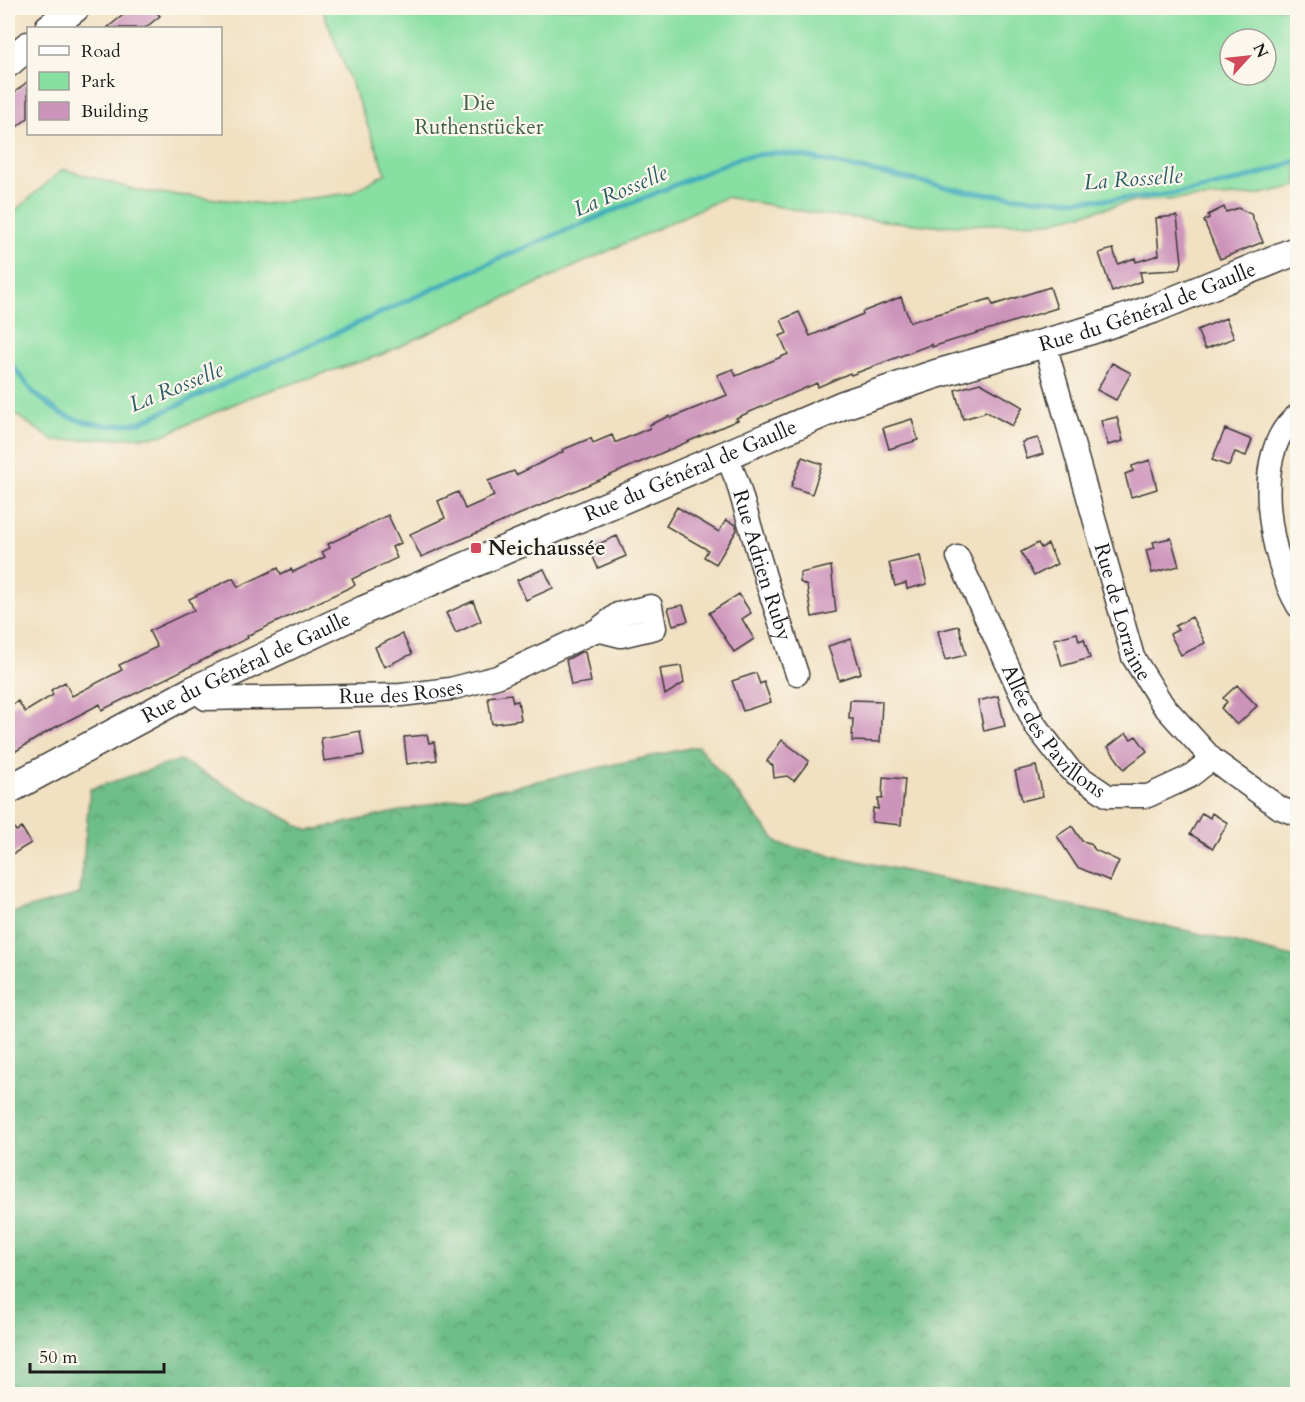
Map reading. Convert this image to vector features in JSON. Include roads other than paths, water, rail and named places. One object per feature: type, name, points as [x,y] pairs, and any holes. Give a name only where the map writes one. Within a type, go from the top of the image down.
[{"type":"main road","points":[[51,27],[75,8]]},
{"type":"main road","points":[[8,63],[27,47]]},
{"type":"main road","name":"Rue du Général de Gaulle","points":[[8,790],[194,690],[364,610],[843,405],[936,374],[1045,344],[1153,309],[1298,250]]},
{"type":"street","name":"Rue de Lorraine","points":[[1045,344],[1132,657],[1162,705],[1212,759],[1280,808],[1298,815]]},
{"type":"street","points":[[1298,415],[1293,418],[1280,438],[1270,461],[1268,489],[1270,522],[1279,564],[1298,606]]},
{"type":"street","name":"Rue Adrien Ruby","points":[[726,455],[737,481],[797,674]]},
{"type":"street","name":"Allée des Pavillons","points":[[958,557],[1035,725],[1070,770],[1108,796],[1148,796],[1189,777],[1212,759]]},
{"type":"street","name":"Rue des Roses","points":[[194,690],[206,699],[401,695],[450,689],[497,677],[597,630]]},
{"type":"waterway","name":"La Rosselle","points":[[8,360],[34,393],[61,414],[81,421],[110,426],[141,422],[512,253],[742,157],[773,153],[797,155],[966,191],[1008,196],[1092,200],[1134,198],[1217,186],[1258,175],[1298,160]]},
{"type":"place","name":"Neichaussée","points":[[476,548]]},
{"type":"park label","name":"Die Ruthenstücker","points":[[479,115]]}]
